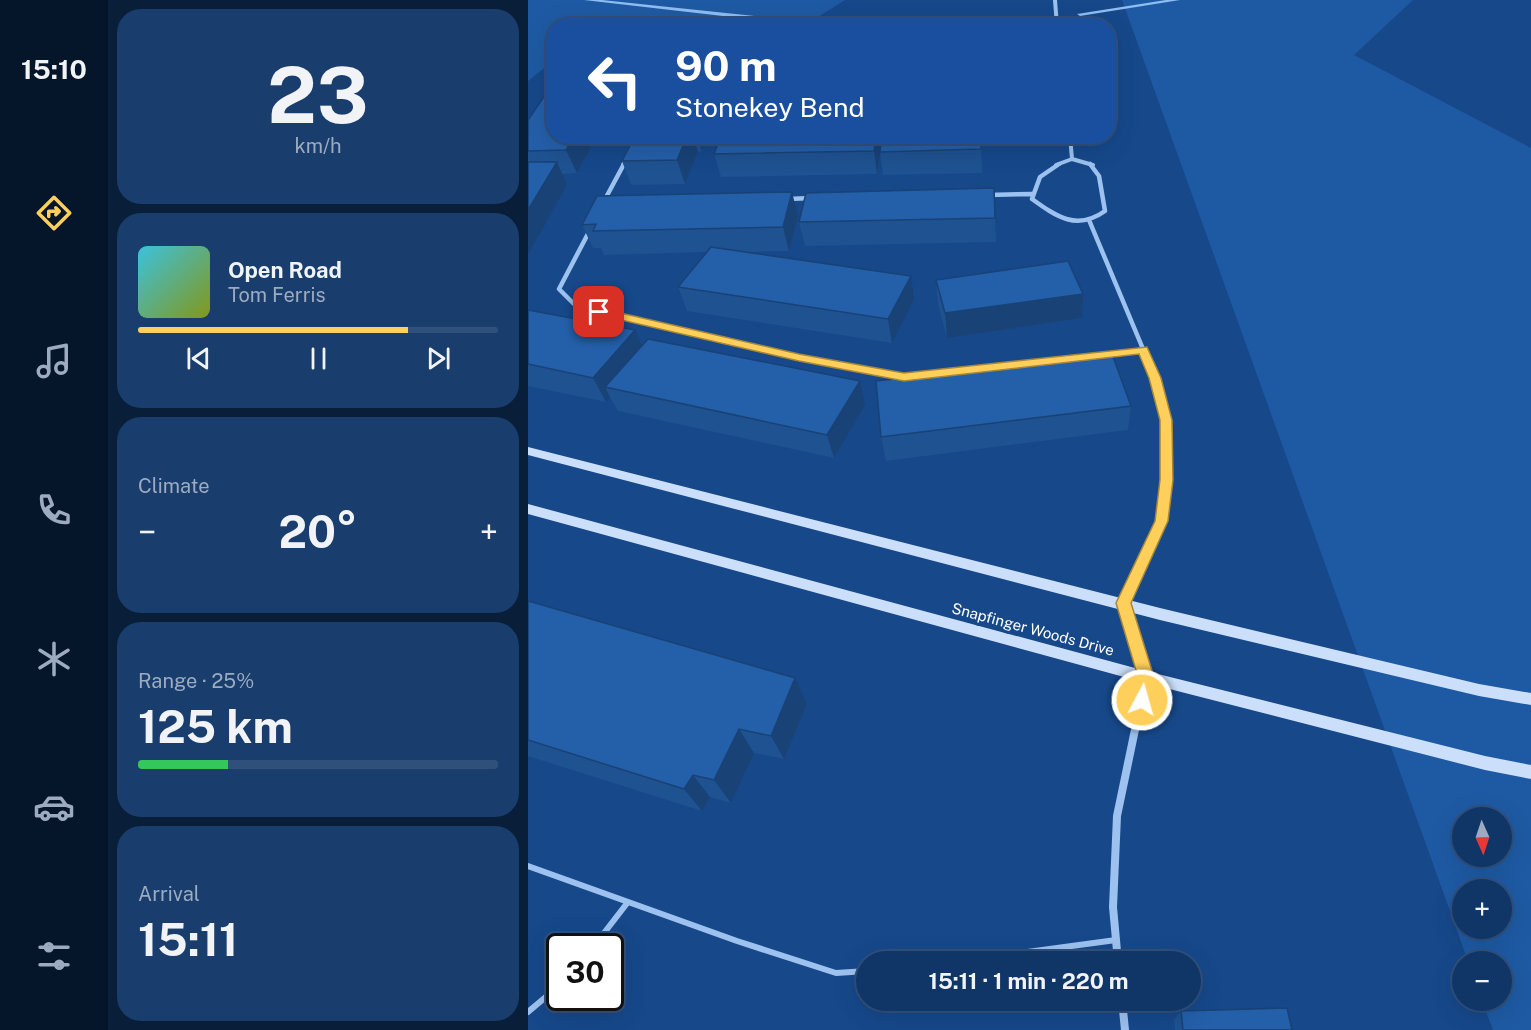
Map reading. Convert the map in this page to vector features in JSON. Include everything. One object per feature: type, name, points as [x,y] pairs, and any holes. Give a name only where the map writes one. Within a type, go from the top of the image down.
[{"type":"main road","points":[[528,451],[1124,603],[1479,690],[1531,699]]},
{"type":"main road","name":"Snapfinger Woods Drive","points":[[528,509],[1146,677],[1485,763],[1531,772]]},
{"type":"street","points":[[1054,0],[1057,18]]},
{"type":"street","points":[[1071,144],[1072,159]]},
{"type":"street","points":[[600,210],[627,155]]},
{"type":"street","points":[[1072,159],[1092,164],[1099,177],[1104,211],[1095,220],[1073,222],[1052,214],[1032,199],[1033,185],[1052,165],[1072,159]]},
{"type":"street","points":[[984,195],[1032,194]]},
{"type":"street","points":[[782,199],[818,198]]},
{"type":"street","points":[[604,202],[615,202]]},
{"type":"street","points":[[596,219],[559,289],[577,307],[799,357],[904,377],[1143,350]]},
{"type":"street","points":[[1089,220],[1155,378],[1166,420],[1167,480],[1161,521],[1124,603],[1146,677],[1117,816],[1113,907],[1117,951]]},
{"type":"street","points":[[1123,1011],[1125,1030]]},
{"type":"lane","points":[[528,866],[836,973],[856,972]]},
{"type":"lane","points":[[604,933],[628,902]]},
{"type":"lane","points":[[1035,951],[1116,940]]},
{"type":"lane","points":[[528,1012],[546,997]]},
{"type":"shaded area","points":[[528,0],[845,0],[816,18],[546,18],[546,67],[528,81]]},
{"type":"shaded area","points":[[1122,0],[1413,0],[1354,55],[1531,148],[1531,1030],[1493,1030],[1486,1011],[1512,1011],[1512,951],[1464,951],[1460,939],[1512,939],[1512,879],[1452,879],[1452,917]]},
{"type":"building","points":[[546,94],[546,144],[570,144],[566,150],[528,151],[528,120]]},
{"type":"building","points":[[631,144],[684,144],[677,160],[622,161]]},
{"type":"building","points":[[718,144],[875,144],[874,151],[714,154]]},
{"type":"building","points":[[881,144],[981,144],[981,149],[880,152]]},
{"type":"building","points":[[528,162],[557,162],[528,210]]},
{"type":"building","points":[[994,188],[995,218],[799,222],[806,193]]},
{"type":"building","points":[[792,192],[783,227],[593,231],[596,224],[582,225],[597,196]]},
{"type":"building","points":[[711,247],[911,276],[888,319],[678,287]]},
{"type":"building","points":[[1068,261],[1083,294],[945,313],[936,280]]},
{"type":"building","points":[[528,310],[635,330],[593,378],[528,364]]},
{"type":"building","points":[[648,339],[860,381],[827,435],[605,387]]},
{"type":"building","points":[[1112,354],[1131,406],[881,437],[876,381]]},
{"type":"building","points":[[528,601],[795,678],[771,736],[739,729],[714,780],[693,775],[684,789],[528,740]]},
{"type":"building","points":[[1287,1008],[1292,1030],[1183,1030],[1181,1011]]},
{"type":"waterway","points":[[587,0],[756,18]]},
{"type":"waterway","points":[[1080,14],[1177,0]]},
{"type":"route","points":[[599,312],[799,357],[904,377],[1143,350],[1155,378],[1166,420],[1167,480],[1161,521],[1124,603],[1146,677],[1142,700]]}]
